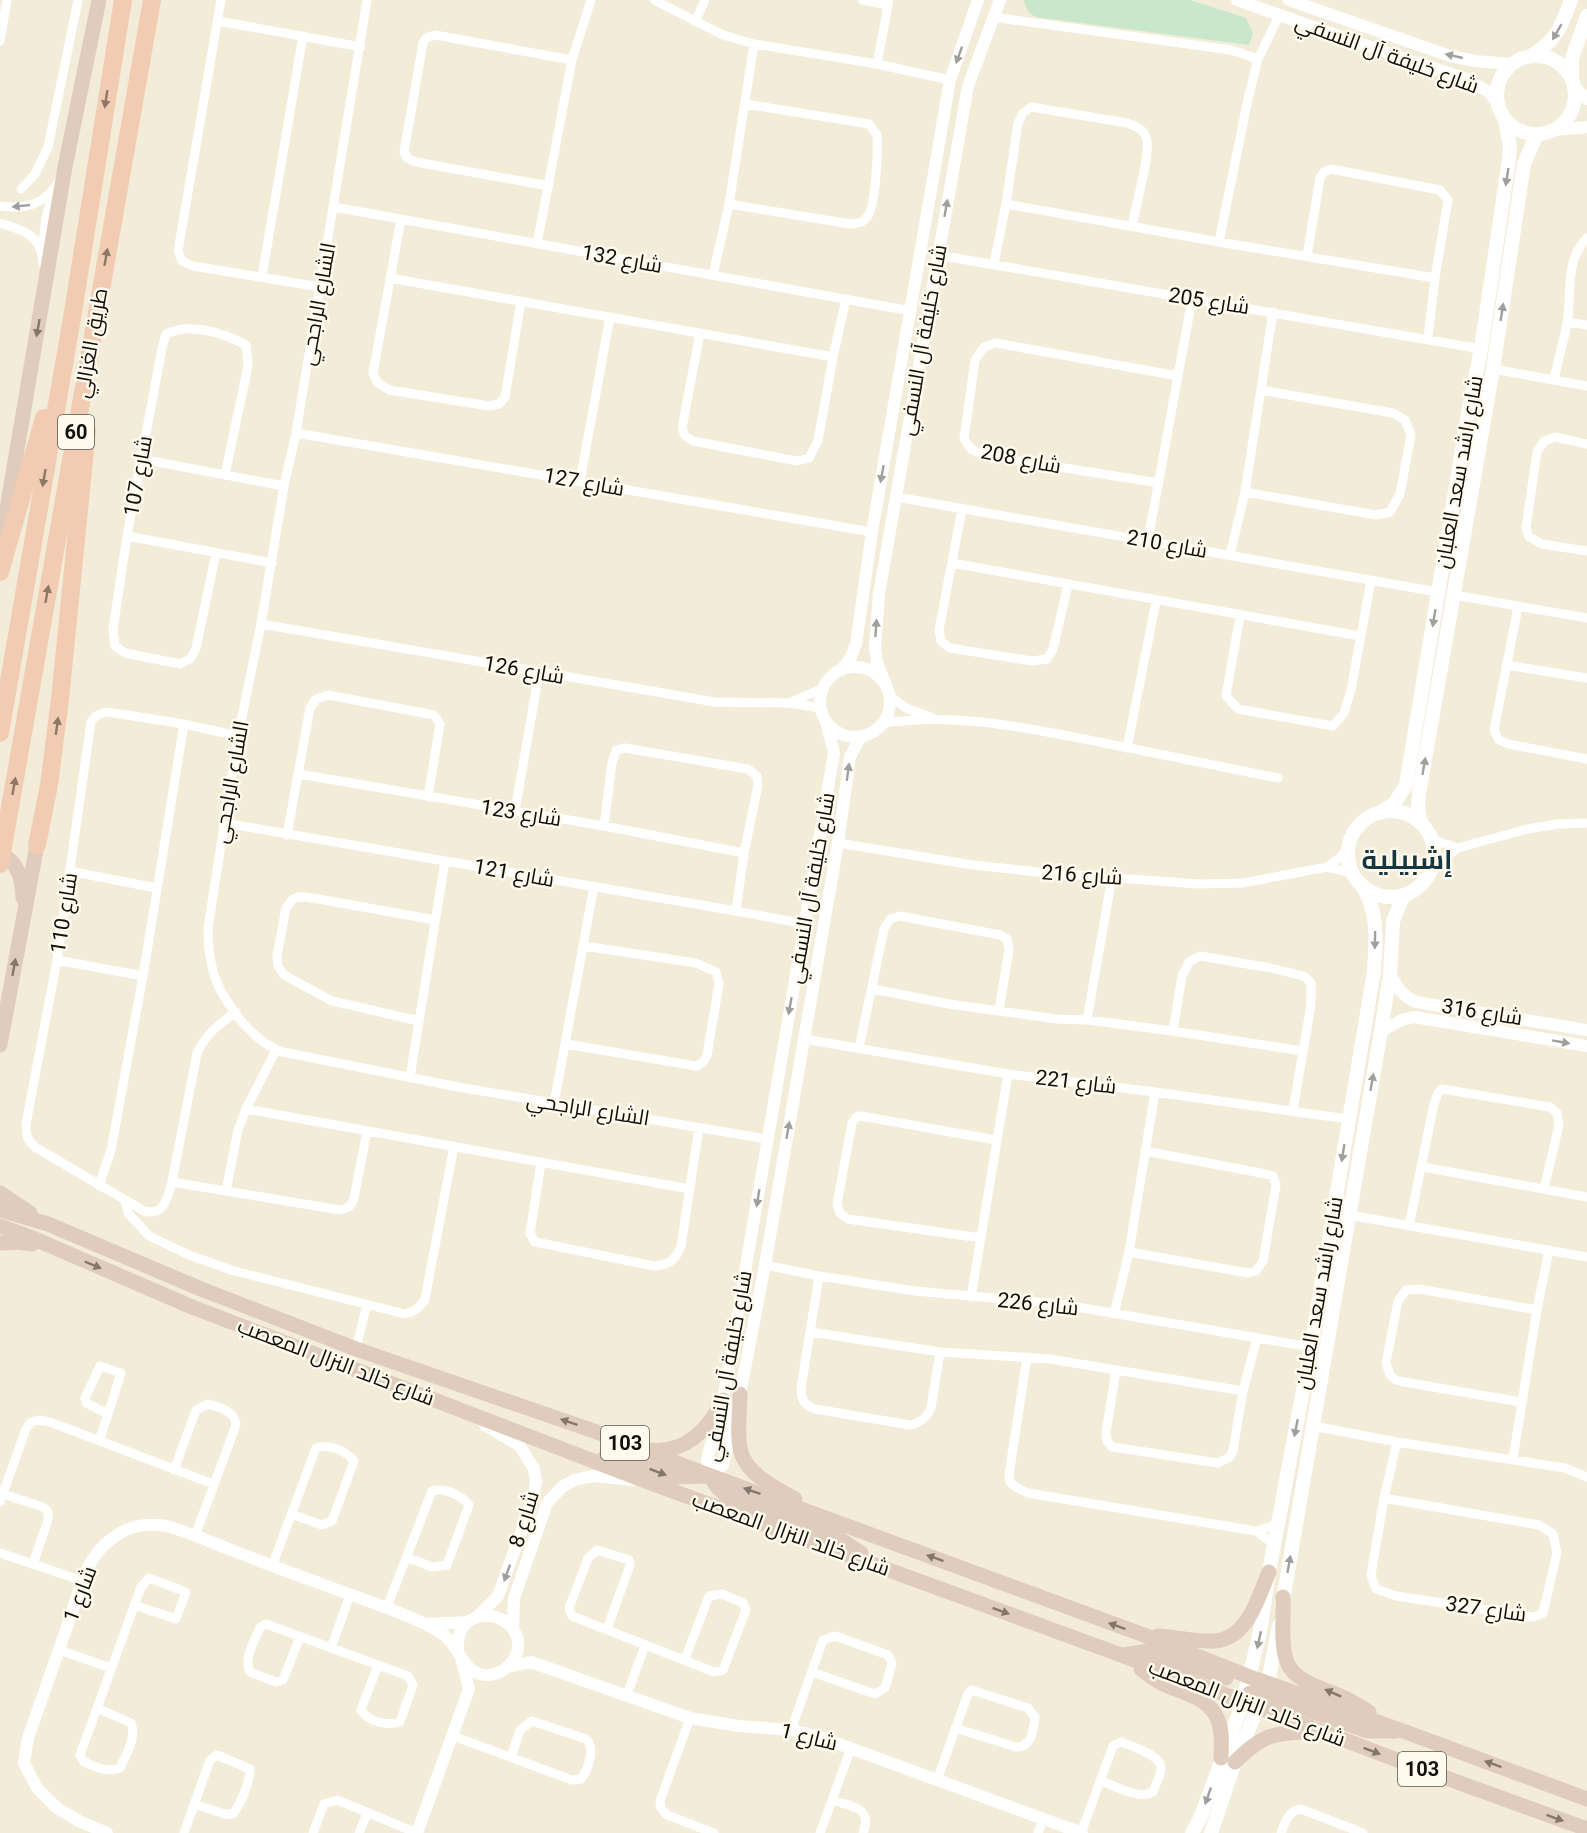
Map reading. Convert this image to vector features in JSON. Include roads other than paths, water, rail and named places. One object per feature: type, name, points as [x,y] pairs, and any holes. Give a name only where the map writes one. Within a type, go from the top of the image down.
[{"type":"highway","points":[[111,67],[115,0]]},
{"type":"highway","name":"طريق الغزالي","points":[[0,733],[73,312],[123,0]]},
{"type":"highway","name":"طريق الغزالي","points":[[7,863],[95,321],[152,0]]},
{"type":"highway","points":[[0,572],[41,429],[62,338],[73,312]]},
{"type":"highway","points":[[37,845],[49,785],[60,699],[84,460],[95,321]]},
{"type":"main road","points":[[0,550],[65,167],[99,0]]},
{"type":"main road","points":[[140,70],[157,0]]},
{"type":"main road","points":[[1531,56],[1554,40],[1571,0]]},
{"type":"main road","points":[[1573,83],[1565,68],[1555,60],[1543,56],[1519,59],[1511,64],[1499,81],[1496,92],[1497,103],[1505,120],[1514,128],[1525,132],[1537,134],[1554,130],[1564,123],[1575,101],[1572,58],[1587,16]]},
{"type":"main road","name":"شارع راشد سعد العلبان","points":[[1380,813],[1394,804],[1406,785],[1469,408],[1481,349],[1509,159],[1510,147],[1505,120]]},
{"type":"main road","name":"شارع راشد سعد العلبان","points":[[1421,824],[1419,794],[1493,369],[1524,164],[1537,134]]},
{"type":"main road","points":[[1469,408],[1479,405],[1485,413]]},
{"type":"main road","points":[[1448,540],[1458,544],[1464,542]]},
{"type":"main road","points":[[1395,812],[1409,815],[1421,824],[1431,839],[1434,858],[1432,868],[1421,885],[1404,895],[1393,897],[1370,892],[1357,879],[1349,862],[1350,840],[1362,823],[1380,813],[1395,812]]},
{"type":"main road","points":[[23,917],[19,872],[7,863],[37,845]]},
{"type":"main road","points":[[0,1045],[37,845]]},
{"type":"main road","name":"شارع راشد سعد العلبان","points":[[1228,1760],[1260,1632],[1367,1020],[1375,962],[1376,933],[1374,912],[1369,898],[1357,879]]},
{"type":"main road","name":"شارع راشد سعد العلبان","points":[[1228,1760],[1264,1695],[1381,1031],[1390,974],[1393,921],[1404,895]]},
{"type":"main road","points":[[0,1193],[48,1224]]},
{"type":"main road","name":"شارع خالد النزال المعصب","points":[[0,1210],[48,1224],[356,1349],[594,1431],[710,1476],[1144,1635],[1249,1682],[1264,1695],[1324,1732],[1587,1829]]},
{"type":"main road","name":"شارع خالد النزال المعصب","points":[[0,1226],[192,1307],[648,1482],[1122,1655],[1243,1702],[1264,1695],[1403,1731],[1587,1799]]},
{"type":"main road","points":[[0,1243],[17,1242],[53,1248]]},
{"type":"main road","points":[[740,1394],[742,1455],[751,1469],[765,1481],[823,1517]]},
{"type":"main road","points":[[640,1449],[676,1448],[693,1440],[707,1427],[723,1400]]},
{"type":"main road","points":[[581,1455],[629,1461],[672,1477],[710,1476],[717,1487],[728,1497],[836,1536],[879,1566]]},
{"type":"main road","points":[[1144,1635],[1214,1641],[1228,1638],[1246,1621],[1269,1572]]},
{"type":"main road","points":[[1283,1597],[1287,1661],[1293,1672],[1301,1678],[1346,1698],[1403,1731]]},
{"type":"main road","points":[[1122,1655],[1149,1651],[1249,1682]]},
{"type":"main road","points":[[1122,1655],[1161,1683],[1191,1694],[1208,1705],[1218,1719],[1228,1760],[1211,1833]]},
{"type":"main road","points":[[1192,1833],[1228,1760],[1274,1734],[1324,1732]]},
{"type":"street","points":[[0,41],[8,0]]},
{"type":"street","points":[[21,189],[35,174],[48,147],[78,0]]},
{"type":"street","points":[[221,0],[178,251],[182,261],[193,266],[320,287]]},
{"type":"street","name":"الشارع الراجحي","points":[[367,0],[296,433],[284,486],[261,624],[238,736],[208,928],[208,943],[221,991],[254,1035],[276,1050],[554,1104],[767,1138]]},
{"type":"street","points":[[537,244],[572,60],[591,0]]},
{"type":"street","points":[[654,0],[723,35],[754,44],[877,64],[950,80]]},
{"type":"street","points":[[695,22],[705,0]]},
{"type":"street","points":[[862,0],[889,2],[877,64]]},
{"type":"street","name":"شارع خليفة آل النسفي","points":[[842,669],[851,657],[856,644],[872,532],[950,80],[978,0]]},
{"type":"street","name":"شارع خليفة آل النسفي","points":[[887,690],[877,663],[875,648],[879,594],[968,86],[1000,0]]},
{"type":"street","name":"شارع خليفة آل النسفي","points":[[1237,0],[1464,78],[1489,92],[1497,103]]},
{"type":"street","name":"شارع خليفة آل النسفي","points":[[1289,0],[1450,56],[1511,64]]},
{"type":"street","points":[[1220,242],[1258,59],[1280,15]]},
{"type":"street","points":[[992,17],[1231,50],[1258,59]]},
{"type":"street","points":[[218,21],[361,47]]},
{"type":"street","points":[[1375,49],[1383,43],[1383,34]]},
{"type":"street","points":[[549,186],[416,162],[407,158],[404,152],[423,43],[426,38],[435,35],[572,60]]},
{"type":"street","points":[[262,276],[303,36]]},
{"type":"street","points":[[1393,55],[1391,46],[1398,39]]},
{"type":"street","points":[[713,275],[729,204],[754,44]]},
{"type":"street","points":[[1573,83],[1587,99]]},
{"type":"street","points":[[729,204],[850,224],[861,223],[867,217],[873,198],[878,135],[869,123],[745,104]]},
{"type":"street","points":[[994,264],[1018,123],[1023,113],[1031,107],[1127,123],[1141,129],[1147,138],[1147,151],[1132,226]]},
{"type":"street","points":[[1554,130],[1587,127]]},
{"type":"street","points":[[941,138],[948,133],[953,133],[958,141]]},
{"type":"street","points":[[44,292],[42,251],[46,217],[65,167]]},
{"type":"street","points":[[1307,256],[1320,178],[1323,172],[1331,169],[1440,190],[1448,200],[1428,338]]},
{"type":"street","points":[[0,206],[25,207],[50,195],[56,186]]},
{"type":"street","points":[[1006,204],[1435,278]]},
{"type":"street","name":"شارع 132","points":[[334,207],[911,311]]},
{"type":"street","points":[[401,219],[373,373],[377,382],[389,390],[489,406],[499,404],[505,397],[521,301]]},
{"type":"street","points":[[0,223],[15,227],[34,237],[42,251]]},
{"type":"street","points":[[1554,380],[1567,322],[1572,264],[1578,247],[1587,238]]},
{"type":"street","name":"شارع 205","points":[[938,255],[1481,349]]},
{"type":"street","points":[[390,278],[833,357]]},
{"type":"street","points":[[700,333],[682,428],[685,436],[693,441],[797,461],[809,458],[818,441],[846,299]]},
{"type":"street","points":[[1148,540],[1192,299]]},
{"type":"street","points":[[1230,555],[1245,492],[1273,312]]},
{"type":"street","points":[[580,481],[610,317]]},
{"type":"street","points":[[1567,322],[1587,325]]},
{"type":"street","name":"شارع 107","points":[[216,553],[196,648],[191,658],[180,664],[125,653],[116,646],[113,629],[141,459],[166,334],[175,330],[191,328],[231,337],[246,345],[248,366],[225,475]]},
{"type":"street","name":"شارع 208","points":[[1160,483],[983,455],[971,449],[964,439],[975,360],[984,347],[996,343],[1178,376]]},
{"type":"street","points":[[1493,369],[1587,386]]},
{"type":"street","points":[[1245,492],[1376,515],[1390,512],[1400,494],[1411,435],[1406,420],[1393,413],[1261,390]]},
{"type":"street","points":[[894,405],[899,409],[911,409]]},
{"type":"street","name":"شارع 127","points":[[296,433],[872,532]]},
{"type":"street","points":[[1587,444],[1555,437],[1544,441],[1537,452],[1526,528],[1529,537],[1542,544],[1587,551]]},
{"type":"street","points":[[141,459],[284,486]]},
{"type":"street","name":"شارع 210","points":[[896,497],[1438,592]]},
{"type":"street","points":[[962,509],[939,630],[941,641],[950,648],[1032,661],[1047,659],[1053,649],[1068,585]]},
{"type":"street","points":[[127,536],[272,563]]},
{"type":"street","points":[[952,563],[1360,636]]},
{"type":"street","points":[[1240,616],[1226,696],[1231,703],[1238,709],[1333,726],[1344,713],[1351,690],[1371,580]]},
{"type":"street","points":[[1454,595],[1518,608],[1587,618]]},
{"type":"street","points":[[1127,748],[1156,601]]},
{"type":"street","points":[[1518,608],[1494,730],[1499,740],[1508,744],[1587,759]]},
{"type":"street","name":"شارع 126","points":[[261,624],[715,702],[789,703],[820,708]]},
{"type":"street","points":[[1506,665],[1587,678]]},
{"type":"street","points":[[887,690],[889,710],[883,723],[873,731],[861,736],[841,734],[826,721],[820,708],[823,688],[830,676],[842,669],[854,667],[867,669],[878,675],[887,690],[906,708],[938,720]]},
{"type":"street","points":[[515,811],[539,673]]},
{"type":"street","name":"شارع 126","points":[[789,703],[823,688]]},
{"type":"street","points":[[287,835],[310,708],[316,699],[328,695],[434,715],[440,724],[428,797]]},
{"type":"street","name":"شارع 110","points":[[172,1182],[162,1209],[151,1213],[144,1211],[35,1147],[26,1134],[26,1124],[57,960],[91,723],[99,714],[107,712],[184,724],[238,736]]},
{"type":"street","points":[[883,723],[901,720],[938,720],[1000,724],[1278,778]]},
{"type":"street","name":"شارع خليفة آل النسفي","points":[[710,1476],[707,1458],[723,1400],[834,753],[826,721]]},
{"type":"street","points":[[99,1185],[111,1150],[143,976],[184,724]]},
{"type":"street","name":"شارع خليفة آل النسفي","points":[[710,1476],[723,1465],[740,1394],[765,1265],[838,843],[850,758],[861,736]]},
{"type":"street","points":[[604,826],[612,763],[616,750],[625,748],[748,769],[757,776],[758,785],[744,853],[736,911]]},
{"type":"street","name":"شارع 123","points":[[299,774],[604,826],[744,853]]},
{"type":"street","name":"شارع 121","points":[[224,823],[805,924]]},
{"type":"street","points":[[1432,868],[1458,848],[1527,829],[1558,824],[1587,824]]},
{"type":"street","points":[[1431,839],[1458,848]]},
{"type":"street","points":[[1328,867],[1342,856],[1350,840]]},
{"type":"street","name":"شارع 216","points":[[838,843],[973,865],[1198,884],[1243,883],[1328,867],[1357,879]]},
{"type":"street","points":[[410,1077],[445,861]]},
{"type":"street","points":[[70,871],[156,888]]},
{"type":"street","points":[[1087,1020],[1112,877]]},
{"type":"street","points":[[554,1104],[594,886]]},
{"type":"street","points":[[419,1021],[332,1001],[284,975],[278,966],[277,956],[286,909],[297,897],[435,920]]},
{"type":"street","points":[[860,1048],[884,929],[890,919],[900,916],[1000,934],[1007,939],[1009,950],[999,1010]]},
{"type":"street","points":[[566,1044],[697,1066],[703,1062],[706,1055],[719,984],[716,972],[696,963],[584,946]]},
{"type":"street","points":[[1173,1031],[1182,976],[1189,962],[1200,956],[1304,976],[1311,983],[1311,1005],[1293,1110]]},
{"type":"street","points":[[57,960],[143,976]]},
{"type":"street","name":"شارع 316","points":[[1390,974],[1398,989],[1406,997],[1416,1002],[1587,1030]]},
{"type":"street","points":[[873,989],[949,1004],[1057,1019],[1087,1020],[1173,1031],[1302,1051]]},
{"type":"street","points":[[1414,1017],[1411,1005],[1416,1002]]},
{"type":"street","points":[[236,1012],[203,1039],[197,1053],[172,1182],[340,1210],[348,1208],[354,1198],[367,1131]]},
{"type":"street","name":"شارع 316","points":[[1381,1031],[1402,1020],[1414,1017],[1587,1046]]},
{"type":"street","name":"شارع 221","points":[[804,1039],[1008,1074],[1348,1119]]},
{"type":"street","points":[[226,1191],[238,1130],[276,1050]]},
{"type":"street","points":[[971,1297],[1008,1074]]},
{"type":"street","points":[[1409,1226],[1423,1167],[1434,1104],[1442,1089],[1550,1107],[1557,1113],[1559,1125],[1544,1189]]},
{"type":"street","points":[[1114,1314],[1129,1252],[1155,1092]]},
{"type":"street","points":[[246,1109],[690,1189]]},
{"type":"street","points":[[981,1238],[848,1219],[840,1213],[837,1204],[852,1123],[856,1117],[996,1140]]},
{"type":"street","points":[[541,1162],[530,1234],[535,1242],[654,1266],[665,1265],[677,1256],[681,1246],[699,1128]]},
{"type":"street","name":"شارع 110","points":[[126,1202],[128,1213],[149,1236],[189,1255],[231,1270],[405,1314],[414,1311],[425,1299],[454,1146]]},
{"type":"street","points":[[1129,1252],[1248,1273],[1256,1271],[1263,1261],[1276,1185],[1273,1176],[1145,1151]]},
{"type":"street","points":[[1423,1167],[1587,1197]]},
{"type":"street","points":[[1349,1215],[1587,1257]]},
{"type":"street","points":[[1513,1458],[1549,1250]]},
{"type":"street","name":"شارع 226","points":[[765,1265],[915,1291],[1059,1304],[1311,1347]]},
{"type":"street","points":[[819,1276],[801,1388],[801,1398],[806,1405],[815,1409],[910,1425],[920,1422],[931,1408],[940,1352]]},
{"type":"street","points":[[1521,1402],[1404,1383],[1390,1375],[1386,1363],[1398,1301],[1406,1290],[1419,1289],[1537,1310]]},
{"type":"street","points":[[356,1349],[367,1304]]},
{"type":"street","points":[[811,1332],[940,1352],[1027,1357],[1243,1391]]},
{"type":"street","points":[[1116,1370],[1106,1433],[1107,1441],[1112,1447],[1218,1463],[1230,1457],[1233,1450],[1243,1391],[1257,1338]]},
{"type":"street","points":[[1027,1357],[1009,1475],[1010,1482],[1017,1488],[1028,1492],[1256,1531],[1275,1545]]},
{"type":"street","points":[[99,1442],[108,1414],[121,1373],[100,1366],[85,1398],[86,1403],[108,1414]]},
{"type":"street","points":[[174,1470],[196,1410],[208,1404],[232,1413],[236,1425],[195,1536]]},
{"type":"street","name":"شارع 8","points":[[461,1410],[520,1446],[534,1469],[536,1481],[533,1499],[498,1596],[473,1619]]},
{"type":"street","points":[[33,1564],[48,1520],[48,1512],[43,1507],[2,1498],[26,1429],[31,1422],[39,1420],[50,1422],[213,1484]]},
{"type":"street","points":[[1313,1426],[1397,1442],[1513,1458],[1565,1468],[1587,1477]]},
{"type":"street","name":"شارع 327","points":[[1384,1498],[1539,1525],[1553,1534],[1557,1553],[1543,1612],[1533,1617],[1396,1596],[1376,1589],[1371,1575],[1384,1498],[1397,1442]]},
{"type":"street","points":[[272,1566],[291,1514],[316,1448],[327,1446],[348,1454],[354,1461],[332,1521],[322,1525],[291,1514]]},
{"type":"street","name":"شارع 8","points":[[513,1629],[514,1598],[547,1503],[562,1487],[574,1480],[594,1476],[648,1482]]},
{"type":"street","points":[[387,1607],[406,1557],[432,1491],[441,1489],[463,1497],[469,1504],[447,1565],[432,1567],[406,1557]]},
{"type":"street","points":[[1256,1531],[1278,1524]]},
{"type":"street","name":"شارع 1","points":[[107,1833],[57,1808],[37,1788],[24,1763],[28,1738],[83,1581],[95,1555],[113,1537],[144,1525],[165,1526],[195,1536],[387,1607],[426,1624],[444,1635],[460,1655]]},
{"type":"street","points":[[607,1629],[630,1565],[629,1560],[597,1550],[588,1558],[569,1608],[572,1616],[714,1672],[723,1670],[746,1610],[743,1602],[722,1594],[709,1596],[685,1659]]},
{"type":"street","points":[[0,1553],[83,1581]]},
{"type":"street","points":[[97,1708],[131,1723],[133,1728],[134,1735],[120,1768],[107,1772],[84,1762],[80,1755],[111,1668],[134,1605],[141,1587],[149,1578],[186,1592],[176,1619],[134,1605]]},
{"type":"street","points":[[331,1648],[350,1595]]},
{"type":"street","points":[[313,1833],[324,1804],[337,1800],[417,1833],[469,1689],[460,1655],[459,1634],[473,1619],[491,1615],[504,1619],[513,1629],[518,1642],[531,1662],[508,1667],[469,1689]]},
{"type":"street","name":"شارع 1","points":[[426,1624],[473,1619]]},
{"type":"street","points":[[300,1637],[283,1680],[276,1682],[250,1672],[247,1668],[247,1662],[260,1627],[266,1624],[300,1637],[331,1648],[378,1665],[408,1676],[413,1685],[400,1722],[390,1725],[367,1718],[362,1710],[378,1665]]},
{"type":"street","points":[[792,1730],[823,1640],[835,1636],[888,1655],[892,1663],[885,1688],[875,1695],[812,1672]]},
{"type":"street","points":[[508,1667],[516,1656],[518,1642]]},
{"type":"street","points":[[626,1697],[645,1646]]},
{"type":"street","points":[[59,1650],[111,1668]]},
{"type":"street","points":[[460,1655],[471,1670],[484,1675],[496,1674]]},
{"type":"street","name":"شارع 1","points":[[531,1662],[690,1718],[739,1726],[792,1730],[851,1748],[1081,1833]]},
{"type":"street","points":[[937,1780],[955,1728],[971,1690],[1028,1708],[1035,1717],[1033,1730],[1027,1745],[1023,1748],[955,1728]]},
{"type":"street","points":[[690,1718],[660,1801],[661,1808],[667,1815],[714,1833]]},
{"type":"street","points":[[453,1736],[572,1780],[581,1779],[584,1775],[592,1749],[586,1738],[532,1721],[520,1730],[511,1756]]},
{"type":"street","points":[[1081,1833],[1113,1746],[1116,1743],[1121,1742],[1154,1756],[1160,1762],[1161,1768],[1153,1792],[1147,1795],[1101,1781]]},
{"type":"street","points":[[820,1833],[851,1748]]},
{"type":"street","points":[[184,1833],[213,1756],[217,1755],[250,1769],[250,1775],[232,1814],[224,1814],[195,1804]]},
{"type":"street","points":[[832,1800],[860,1809],[866,1815],[868,1821],[863,1833]]},
{"type":"street","points":[[1281,1833],[1288,1815],[1301,1809],[1363,1833]]},
{"type":"street","points":[[359,1833],[367,1814]]},
{"type":"street","points":[[1038,1833],[1043,1819]]},
{"type":"district","name":"إشبيلية","points":[[1407,860]]}]
